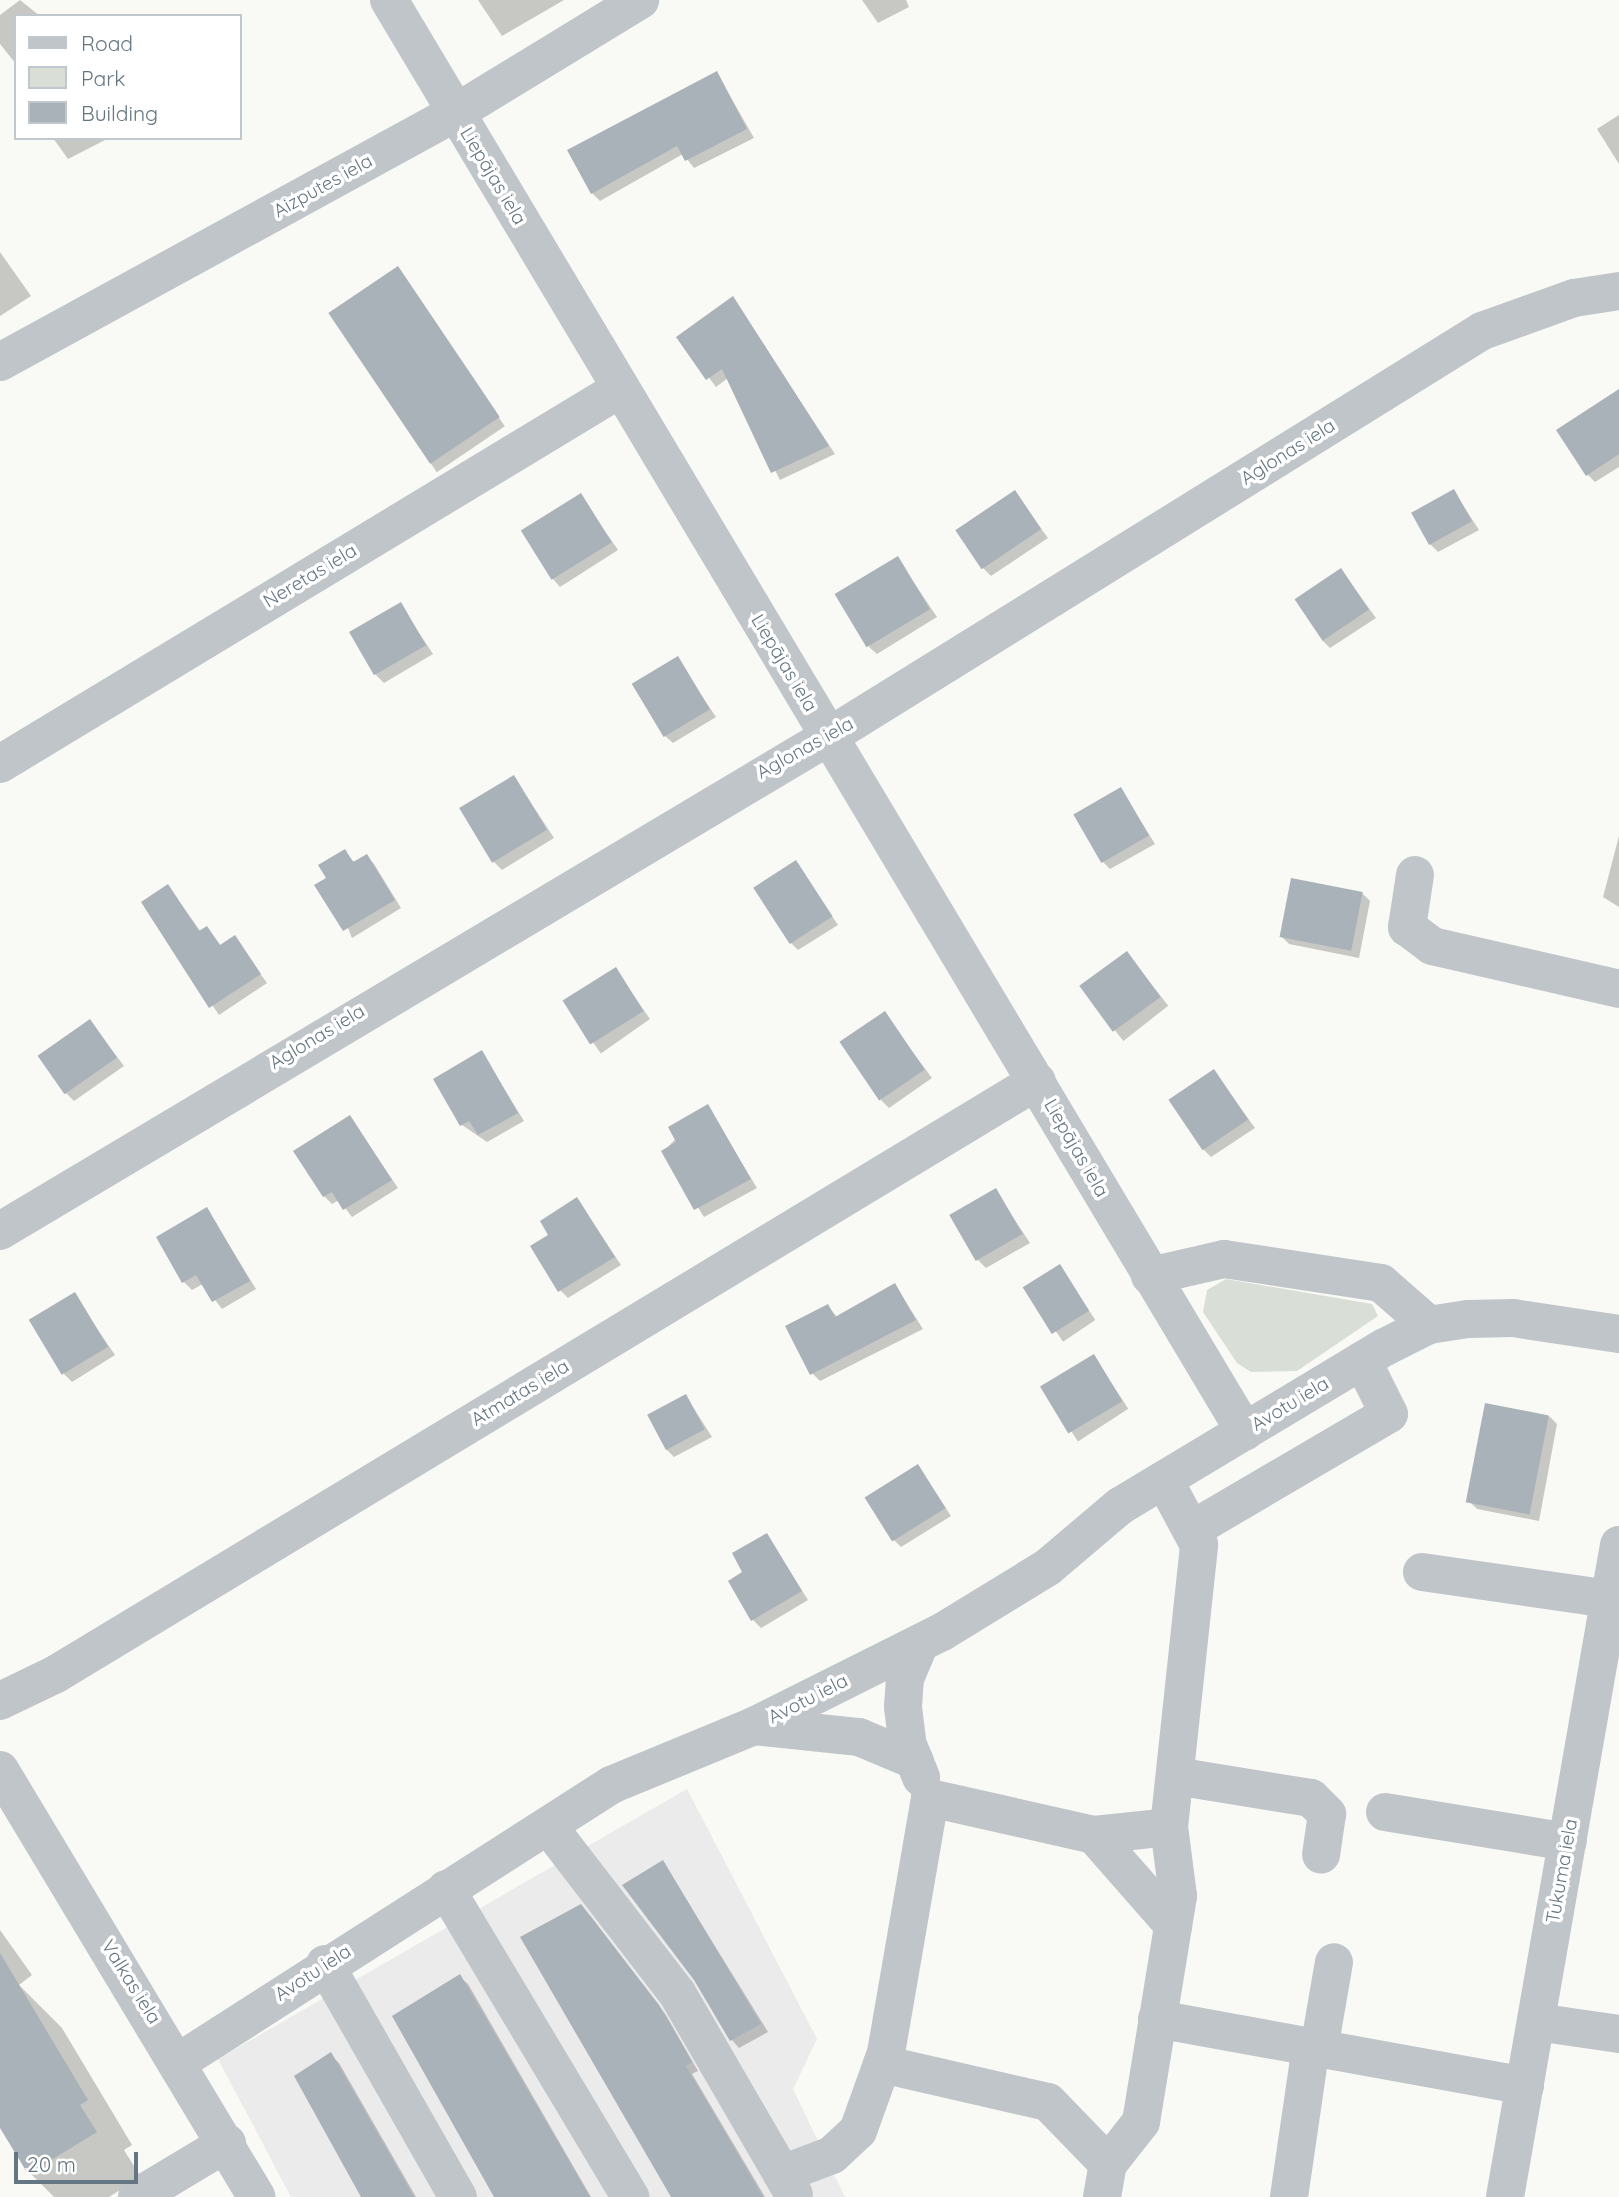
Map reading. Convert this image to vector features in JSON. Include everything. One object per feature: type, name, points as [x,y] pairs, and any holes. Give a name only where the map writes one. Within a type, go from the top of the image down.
[{"type":"street","name":"Liepājas iela","points":[[389,0],[1245,1432]]},
{"type":"street","name":"Aizputes iela","points":[[0,362],[455,113],[640,0]]},
{"type":"street","name":"Aglonas iela","points":[[0,1231],[828,737],[1482,331],[1574,298],[1619,291]]},
{"type":"street","name":"Neretas iela","points":[[0,764],[620,389]]},
{"type":"street","points":[[1415,875],[1406,927],[1432,946],[1619,989]]},
{"type":"street","name":"Atmatas iela","points":[[0,1701],[56,1674],[1037,1081]]},
{"type":"street","points":[[1150,1276],[1224,1259],[1381,1283],[1429,1325]]},
{"type":"street","name":"Avotu iela","points":[[180,2061],[325,1964],[550,1827],[611,1785],[754,1726],[920,1643],[1048,1567],[1120,1506],[1362,1360],[1429,1325],[1513,1318],[1619,1334]]},
{"type":"street","points":[[1194,1529],[1389,1414],[1362,1360]]},
{"type":"street","points":[[882,2064],[1048,2102],[1105,2180],[1141,2122],[1178,1896],[1169,1827],[1199,1545],[1194,1529],[1164,1480]]},
{"type":"street","name":"Tukuma iela","points":[[1505,2197],[1619,1545]]},
{"type":"street","points":[[1422,1572],[1610,1599]]},
{"type":"street","points":[[550,1827],[677,1993],[788,2186],[832,2155],[858,2131],[882,2064],[930,1798],[914,1760],[903,1707],[905,1678],[920,1643]]},
{"type":"street","points":[[754,1726],[859,1737],[914,1760]]},
{"type":"street","name":"Valkas iela","points":[[0,1770],[180,2061],[257,2197]]},
{"type":"street","points":[[1175,1776],[1311,1798],[1327,1814],[1321,1855]]},
{"type":"street","points":[[930,1798],[1094,1835],[1169,1827]]},
{"type":"street","points":[[1385,1812],[1567,1842]]},
{"type":"street","points":[[1094,1835],[1173,1925]]},
{"type":"street","points":[[446,1889],[630,2197]]},
{"type":"street","points":[[1289,2197],[1315,2048],[1334,1962]]},
{"type":"street","points":[[325,1964],[458,2197]]},
{"type":"street","points":[[1157,2019],[1525,2086]]},
{"type":"street","points":[[1536,2022],[1619,2034]]},
{"type":"street","points":[[137,2197],[227,2143]]},
{"type":"shaded area","points":[[687,1789],[817,2039],[793,2089],[845,2197],[291,2197],[218,2059]]},
{"type":"green space","points":[[1226,1279],[1372,1304],[1378,1316],[1297,1371],[1251,1372],[1237,1363],[1203,1312],[1207,1290]]},
{"type":"building","points":[[717,71],[747,129],[685,161],[677,146],[591,194],[567,150]]},
{"type":"building","points":[[398,266],[500,417],[430,464],[328,313]]},
{"type":"building","points":[[733,296],[829,446],[771,473],[722,369],[706,380],[676,337]]},
{"type":"building","points":[[1619,389],[1619,454],[1586,476],[1556,430]]},
{"type":"building","points":[[1454,489],[1472,521],[1429,545],[1411,513]]},
{"type":"building","points":[[1015,490],[1041,529],[982,569],[955,530]]},
{"type":"building","points":[[581,493],[612,542],[552,580],[521,531]]},
{"type":"building","points":[[898,556],[930,609],[867,647],[835,594]]},
{"type":"building","points":[[1341,568],[1369,609],[1323,641],[1295,599]]},
{"type":"building","points":[[401,602],[426,645],[374,675],[349,632]]},
{"type":"building","points":[[678,656],[710,709],[664,737],[632,684]]},
{"type":"building","points":[[514,775],[547,830],[492,863],[459,808]]},
{"type":"building","points":[[1121,787],[1149,835],[1101,863],[1073,814]]},
{"type":"building","points":[[345,849],[353,862],[367,854],[395,900],[343,931],[314,885],[326,878],[318,865]]},
{"type":"building","points":[[796,860],[832,916],[790,944],[753,888]]},
{"type":"building","points":[[1291,878],[1363,892],[1351,951],[1280,937]]},
{"type":"building","points":[[168,884],[199,931],[207,926],[220,945],[235,935],[261,974],[209,1008],[141,902]]},
{"type":"building","points":[[1127,951],[1161,997],[1113,1032],[1079,986]]},
{"type":"building","points":[[616,967],[644,1011],[590,1044],[563,1000]]},
{"type":"building","points":[[885,1011],[925,1070],[879,1101],[839,1042]]},
{"type":"building","points":[[90,1019],[117,1058],[65,1094],[38,1056]]},
{"type":"building","points":[[482,1050],[518,1113],[478,1135],[469,1121],[460,1126],[433,1079]]},
{"type":"building","points":[[1214,1069],[1248,1120],[1203,1150],[1168,1100]]},
{"type":"building","points":[[708,1104],[751,1179],[694,1210],[661,1151],[676,1142],[668,1127]]},
{"type":"building","points":[[350,1115],[392,1180],[343,1210],[332,1192],[323,1197],[293,1151]]},
{"type":"building","points":[[996,1188],[1022,1234],[976,1261],[949,1215]]},
{"type":"building","points":[[577,1197],[615,1257],[558,1292],[530,1246],[548,1235],[540,1221]]},
{"type":"building","points":[[207,1207],[250,1281],[212,1302],[196,1275],[182,1283],[156,1237]]},
{"type":"building","points":[[1060,1264],[1089,1311],[1052,1334],[1023,1287]]},
{"type":"building","points":[[895,1283],[916,1320],[810,1375],[785,1326],[828,1304],[835,1317]]},
{"type":"building","points":[[75,1292],[108,1347],[62,1375],[29,1320]]},
{"type":"building","points":[[1094,1354],[1122,1401],[1068,1434],[1040,1386]]},
{"type":"building","points":[[686,1394],[705,1429],[666,1450],[647,1415]]},
{"type":"building","points":[[1485,1403],[1549,1415],[1530,1515],[1466,1502]]},
{"type":"building","points":[[918,1464],[946,1508],[892,1541],[865,1497]]},
{"type":"building","points":[[767,1533],[802,1591],[751,1621],[728,1581],[742,1572],[732,1553]]},
{"type":"building","points":[[663,1860],[761,2024],[730,2041],[694,1980],[622,1885]]},
{"type":"building","points":[[581,1904],[659,2005],[692,2062],[686,2066],[763,2197],[671,2197],[520,1937]]},
{"type":"building","points":[[0,1953],[88,2100],[80,2105],[97,2132],[28,2174],[0,2128]]},
{"type":"building","points":[[460,1974],[590,2197],[494,2197],[392,2016]]},
{"type":"building","points":[[331,2052],[414,2197],[361,2197],[294,2076]]}]
